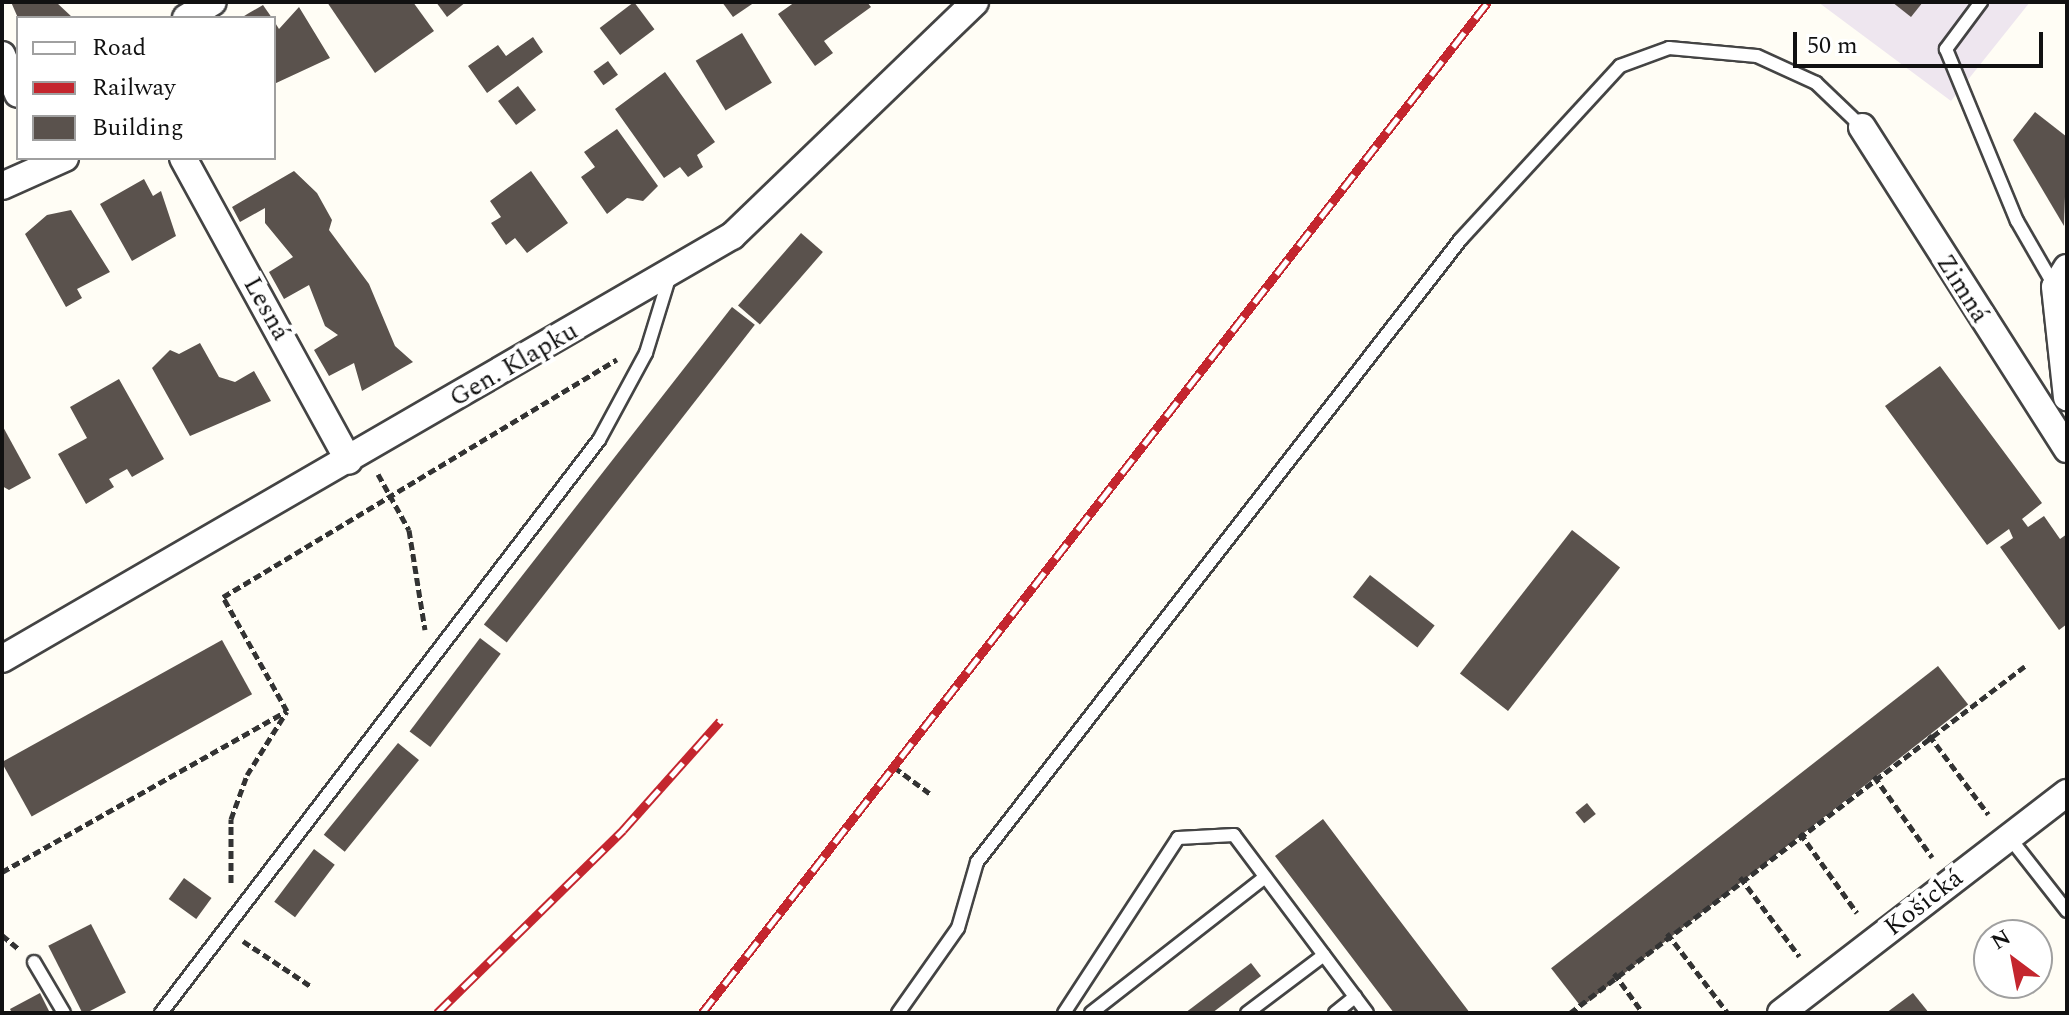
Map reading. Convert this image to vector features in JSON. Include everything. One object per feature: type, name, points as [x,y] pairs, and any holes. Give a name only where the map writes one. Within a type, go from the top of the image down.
[{"type":"street","points":[[189,16],[213,2]]},
{"type":"street","name":"Gen. Klapku","points":[[2,659],[670,275],[780,197],[975,2]]},
{"type":"street","points":[[2,55],[16,89]]},
{"type":"street","name":"Zimná","points":[[1862,127],[2067,449]]},
{"type":"street","name":"Lesná","points":[[184,160],[349,461]]},
{"type":"street","points":[[2,186],[51,161]]},
{"type":"street","points":[[2061,278],[2067,397]]},
{"type":"street","name":"Košická","points":[[1781,1013],[2067,793]]},
{"type":"lane","points":[[1981,2],[1946,49],[2017,221],[2061,278]]},
{"type":"lane","points":[[898,1013],[958,928],[977,862],[1461,239],[1620,66],[1669,48],[1757,56],[1816,83],[1862,127]]},
{"type":"lane","points":[[161,1013],[599,440],[652,338],[670,275]]},
{"type":"lane","points":[[1064,1013],[1178,838],[1234,835],[1367,1013]]},
{"type":"lane","points":[[2009,837],[2067,911]]},
{"type":"lane","points":[[1091,1013],[1265,877]]},
{"type":"lane","points":[[1247,1013],[1324,955]]},
{"type":"lane","points":[[34,962],[64,1013]]},
{"type":"lane","points":[[1335,1013],[1355,997]]},
{"type":"path","points":[[287,711],[223,597],[652,338]]},
{"type":"path","points":[[378,473],[418,560],[426,642],[434,656]]},
{"type":"path","points":[[1570,1013],[1668,935],[2025,666]]},
{"type":"path","points":[[2,872],[287,711]]},
{"type":"path","points":[[242,909],[232,894],[231,819],[247,775],[287,711]]},
{"type":"path","points":[[1931,737],[1988,814]]},
{"type":"path","points":[[894,767],[932,795]]},
{"type":"path","points":[[1876,778],[1932,857]]},
{"type":"path","points":[[1801,835],[1857,913]]},
{"type":"path","points":[[1742,880],[1799,956]]},
{"type":"path","points":[[227,929],[312,987]]},
{"type":"path","points":[[1668,935],[1727,1012]]},
{"type":"path","points":[[1616,975],[1643,1013]]},
{"type":"shaded area","points":[[1818,2],[2030,2],[1951,101]]},
{"type":"building","points":[[11,2],[56,2],[71,16],[17,16]]},
{"type":"building","points":[[327,2],[413,2],[434,31],[375,73]]},
{"type":"building","points":[[436,2],[466,2],[447,17]]},
{"type":"building","points":[[634,2],[654,29],[620,55],[600,28]]},
{"type":"building","points":[[722,2],[755,2],[733,17]]},
{"type":"building","points":[[795,2],[867,2],[871,7],[824,41],[833,53],[815,66],[778,14]]},
{"type":"building","points":[[1892,2],[1923,2],[1911,17]]},
{"type":"building","points":[[263,5],[271,16],[244,16]]},
{"type":"building","points":[[299,7],[330,58],[276,83],[276,24],[279,29]]},
{"type":"building","points":[[742,33],[772,83],[726,111],[696,61]]},
{"type":"building","points":[[533,37],[543,52],[487,93],[468,66],[498,45],[506,56]]},
{"type":"building","points":[[608,61],[618,75],[603,85],[593,72]]},
{"type":"building","points":[[665,72],[715,142],[697,155],[703,167],[688,177],[680,167],[664,178],[615,109]]},
{"type":"building","points":[[518,86],[536,110],[516,125],[498,101]]},
{"type":"building","points":[[2035,112],[2067,137],[2064,226],[2013,140]]},
{"type":"building","points":[[617,129],[658,186],[643,201],[627,198],[607,214],[581,177],[595,167],[584,152]]},
{"type":"building","points":[[294,171],[317,193],[332,220],[329,230],[369,284],[395,346],[413,362],[362,391],[354,363],[329,376],[314,350],[338,335],[325,326],[309,285],[284,299],[269,272],[293,257],[265,223],[265,208],[240,222],[232,207]]},
{"type":"building","points":[[531,171],[568,223],[527,253],[515,238],[506,245],[491,223],[501,217],[490,201]]},
{"type":"building","points":[[144,179],[153,196],[161,191],[176,236],[132,261],[100,204]]},
{"type":"building","points":[[71,210],[110,272],[77,289],[82,298],[66,307],[25,234],[47,215]]},
{"type":"building","points":[[801,233],[823,252],[760,324],[738,305]]},
{"type":"building","points":[[732,307],[755,325],[507,642],[484,625]]},
{"type":"building","points":[[200,343],[219,377],[235,382],[254,371],[271,401],[190,436],[152,368],[170,350],[179,354]]},
{"type":"building","points":[[1940,366],[2042,503],[2022,519],[2028,527],[2044,516],[2060,539],[2067,534],[2067,624],[2059,630],[2000,547],[2013,538],[2009,529],[1987,545],[1885,406]]},
{"type":"building","points":[[119,379],[164,459],[132,477],[127,469],[109,479],[114,487],[86,504],[58,454],[87,438],[70,407]]},
{"type":"building","points":[[2,425],[31,478],[9,490],[2,486]]},
{"type":"building","points":[[1572,530],[1620,568],[1508,711],[1460,673]]},
{"type":"building","points":[[1370,575],[1435,625],[1417,648],[1353,597]]},
{"type":"building","points":[[480,638],[501,654],[430,747],[410,731]]},
{"type":"building","points":[[222,640],[252,694],[32,816],[2,762]]},
{"type":"building","points":[[1938,666],[1968,705],[1581,1007],[1551,968]]},
{"type":"building","points":[[398,743],[419,760],[345,852],[324,835]]},
{"type":"building","points":[[1587,803],[1596,814],[1584,823],[1575,812]]},
{"type":"building","points":[[1323,819],[1470,1013],[1394,1013],[1275,856]]},
{"type":"building","points":[[314,849],[335,865],[295,917],[274,902]]},
{"type":"building","points":[[184,878],[212,898],[196,919],[169,899]]},
{"type":"building","points":[[91,924],[126,993],[82,1013],[48,946]]},
{"type":"building","points":[[1251,963],[1261,976],[1212,1013],[1185,1013]]},
{"type":"building","points":[[40,993],[50,1013],[12,1013],[10,1009]]},
{"type":"building","points":[[1913,993],[1929,1013],[1886,1013]]},
{"type":"railway","points":[[702,1013],[1488,2]]},
{"type":"railway","points":[[437,1013],[623,830],[720,721]]}]
